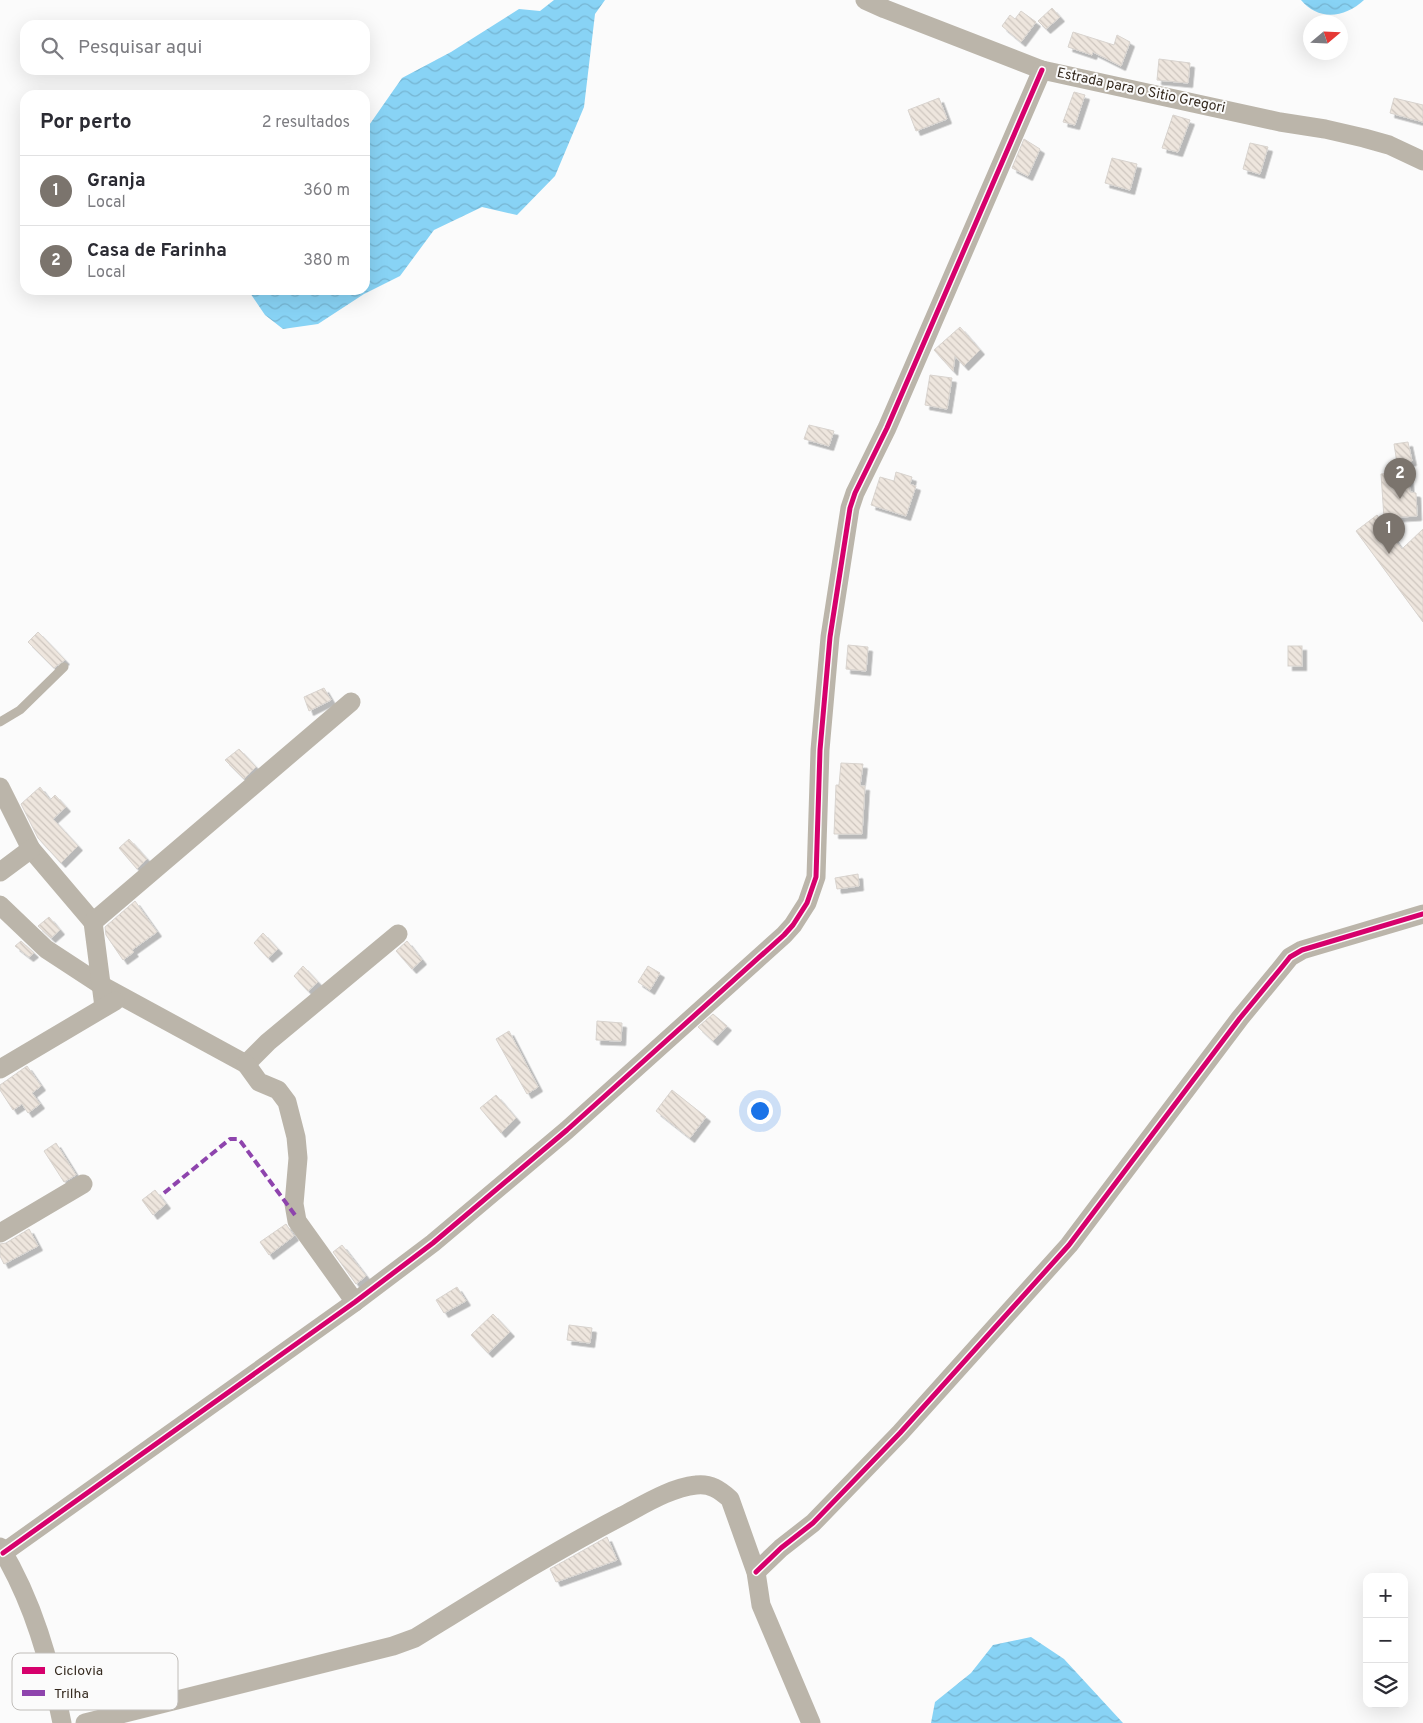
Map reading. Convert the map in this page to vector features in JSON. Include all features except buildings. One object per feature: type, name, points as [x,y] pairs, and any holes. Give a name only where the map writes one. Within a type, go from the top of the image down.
[{"type":"street","name":"Estrada para o Sitio Gregori","points":[[865,0],[1042,70],[1280,122],[1325,129],[1364,138],[1389,145],[1423,161]]},
{"type":"street","points":[[45,1653],[38,1628],[2,1550],[355,1302],[433,1243],[567,1130],[784,935],[807,903],[816,877],[820,750],[829,647],[850,508],[855,493],[887,428],[1042,70]]},
{"type":"street","points":[[93,922],[351,702]]},
{"type":"street","points":[[0,787],[31,849],[93,922],[104,1008]]},
{"type":"street","points":[[0,872],[31,849]]},
{"type":"street","points":[[0,905],[46,949],[121,998],[246,1064],[258,1082],[278,1090],[287,1102],[296,1137],[298,1158],[294,1204],[297,1221],[355,1302]]},
{"type":"street","points":[[756,1572],[781,1548],[813,1523],[900,1433],[1044,1274],[1069,1245],[1240,1018],[1290,957],[1302,950],[1423,914]]},
{"type":"street","points":[[246,1064],[268,1042],[398,934]]},
{"type":"street","points":[[0,1068],[121,998]]},
{"type":"street","points":[[0,1233],[83,1184]]},
{"type":"street","points":[[178,1700],[393,1646],[415,1638],[576,1540],[650,1502],[697,1484],[712,1486],[721,1490],[730,1499],[756,1572],[761,1605],[811,1723]]},
{"type":"street","points":[[59,1710],[62,1723]]},
{"type":"street","points":[[85,1723],[137,1710]]},
{"type":"lane","points":[[0,722],[20,710],[64,667]]},
{"type":"water","points":[[554,0],[605,0],[595,14],[584,107],[555,176],[517,215],[482,207],[434,230],[400,276],[370,291],[370,124],[402,78],[451,52],[519,9],[540,11]]},
{"type":"water","points":[[1301,0],[1364,0],[1349,11],[1332,15],[1323,14],[1308,7]]},
{"type":"water","points":[[251,295],[362,295],[318,324],[283,329],[265,315]]},
{"type":"water","points":[[1031,1637],[1064,1659],[1123,1723],[931,1723],[935,1702],[971,1673],[993,1645]]},
{"type":"marked path","points":[[164,1193],[230,1139],[237,1139],[295,1215]]},
{"type":"cycle path","points":[[3,1553],[355,1302],[433,1243],[567,1130],[793,925],[807,903],[816,877],[820,750],[830,637],[850,508],[855,493],[887,428],[1042,70]]},
{"type":"cycle path","points":[[756,1572],[781,1548],[813,1523],[900,1433],[1069,1245],[1240,1018],[1290,957],[1302,950],[1423,914]]},
{"type":"place","name":"Casa de Farinha","points":[[1400,499]]},
{"type":"place","name":"Granja","points":[[1389,554]]}]
